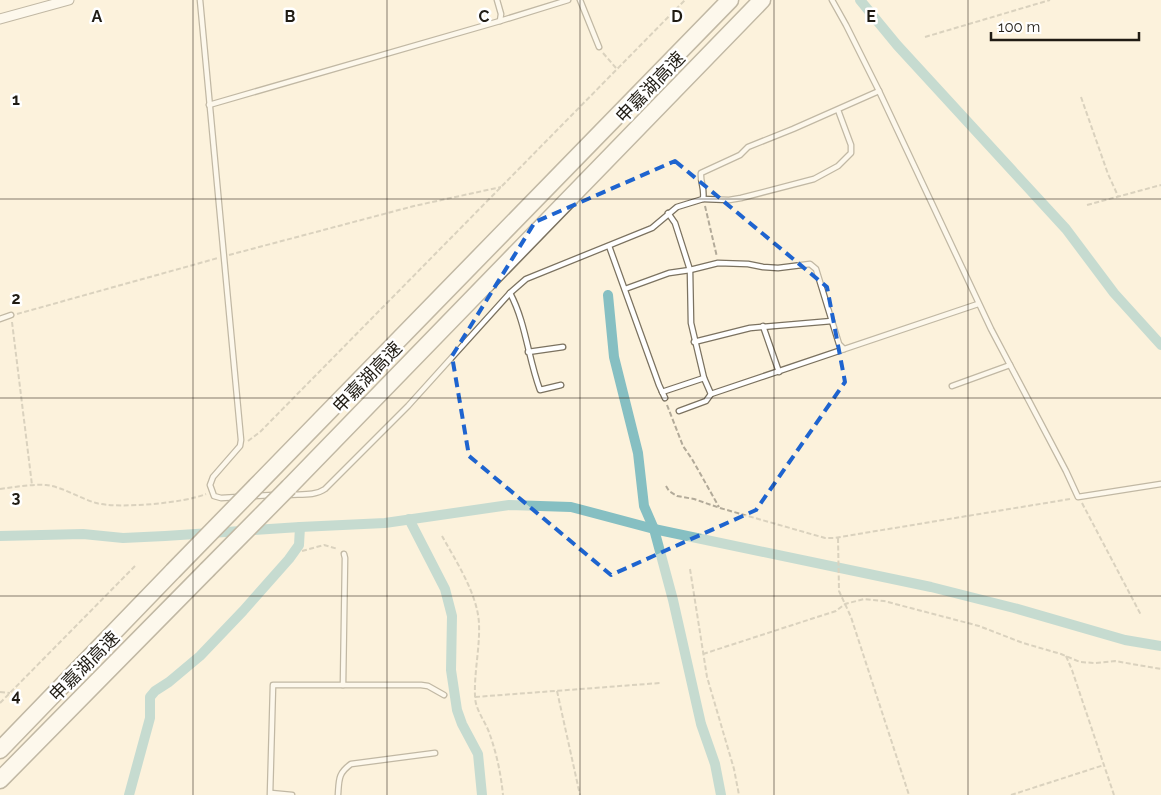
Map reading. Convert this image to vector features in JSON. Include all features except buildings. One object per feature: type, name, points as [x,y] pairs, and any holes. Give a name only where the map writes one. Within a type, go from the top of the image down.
[{"type":"highway","name":"申嘉湖高速","points":[[0,750],[730,0]]},
{"type":"highway","name":"申嘉湖高速","points":[[0,780],[762,0]]},
{"type":"street","points":[[0,19],[69,0]]},
{"type":"lane","points":[[200,0],[240,430],[240,446],[213,477],[210,485],[214,496],[221,498],[320,492],[408,406],[510,294],[526,279],[536,273],[652,228],[677,207],[703,198],[729,200],[741,198],[814,179],[838,166],[851,153],[851,145],[838,110]]},
{"type":"lane","points":[[497,0],[501,10],[500,21]]},
{"type":"lane","points":[[209,105],[568,0]]},
{"type":"lane","points":[[580,0],[599,47]]},
{"type":"lane","points":[[832,0],[879,91],[978,304],[1066,471],[1078,498],[1161,484]]},
{"type":"lane","points":[[703,198],[701,173],[740,155],[748,147],[879,91]]},
{"type":"lane","points":[[668,213],[675,223],[690,270],[691,324],[694,342],[704,378],[711,394]]},
{"type":"lane","points":[[609,246],[665,398]]},
{"type":"lane","points":[[625,289],[669,273],[718,263],[778,268],[810,264],[816,269],[838,344],[844,349]]},
{"type":"lane","points":[[510,294],[516,304],[540,390],[561,385]]},
{"type":"lane","points":[[678,411],[706,401],[711,394],[978,304]]},
{"type":"lane","points":[[0,319],[12,316]]},
{"type":"lane","points":[[694,342],[763,326],[832,321]]},
{"type":"lane","points":[[763,326],[779,372]]},
{"type":"lane","points":[[528,352],[563,347]]},
{"type":"lane","points":[[952,386],[1010,365]]},
{"type":"lane","points":[[662,392],[704,378]]},
{"type":"lane","points":[[343,685],[344,554]]},
{"type":"lane","points":[[292,795],[270,794],[273,685],[421,685],[428,686],[444,695]]},
{"type":"lane","points":[[338,795],[339,779],[342,770],[351,764],[436,753]]},
{"type":"path","points":[[240,446],[260,432],[684,0]]},
{"type":"path","points":[[925,37],[1050,0]]},
{"type":"path","points":[[599,47],[616,69]]},
{"type":"path","points":[[1081,97],[1108,174],[1118,196]]},
{"type":"path","points":[[1088,205],[1161,185]]},
{"type":"path","points":[[32,485],[12,316],[414,206],[501,187]]},
{"type":"path","points":[[703,198],[718,263]]},
{"type":"path","points":[[665,398],[683,446],[720,508]]},
{"type":"path","points":[[0,489],[47,485],[107,504],[138,504],[192,499],[212,491]]},
{"type":"path","points":[[666,486],[669,491],[677,496],[694,499],[825,538],[838,538],[1078,498],[1141,615]]},
{"type":"path","points":[[442,536],[465,578],[478,613],[480,624],[475,697],[481,717],[490,733],[501,776],[503,795]]},
{"type":"path","points":[[838,538],[839,591],[850,616],[909,795]]},
{"type":"path","points":[[302,551],[324,546],[339,549],[344,554]]},
{"type":"path","points":[[0,704],[135,566]]},
{"type":"path","points":[[690,569],[707,677],[734,769],[739,795]]},
{"type":"path","points":[[703,654],[811,620],[836,611],[845,604],[864,599],[884,601],[979,626],[1080,662],[1115,661],[1161,669]]},
{"type":"path","points":[[1066,656],[1114,795]]},
{"type":"path","points":[[475,697],[660,683]]},
{"type":"path","points":[[557,691],[580,795]]},
{"type":"path","points":[[0,692],[11,693]]},
{"type":"path","points":[[1011,795],[1104,765]]},
{"type":"highlighted area","points":[[675,161],[827,287],[845,382],[756,510],[611,575],[469,456],[452,356],[535,222]]},
{"type":"waterway","points":[[860,0],[897,45],[1066,229],[1114,293],[1161,345]]},
{"type":"waterway","points":[[608,295],[614,357],[638,453],[644,506],[654,529],[673,600],[701,724],[715,764],[721,795]]},
{"type":"waterway","points":[[0,536],[83,534],[123,538],[165,536],[385,523],[509,505],[571,507],[654,529],[931,587],[1014,608],[1125,640],[1161,646]]},
{"type":"waterway","points":[[409,519],[445,589],[452,616],[451,670],[457,710],[462,724],[478,754],[482,795]]},
{"type":"waterway","points":[[129,795],[150,718],[150,697],[200,656],[289,559],[299,545],[300,527]]}]
